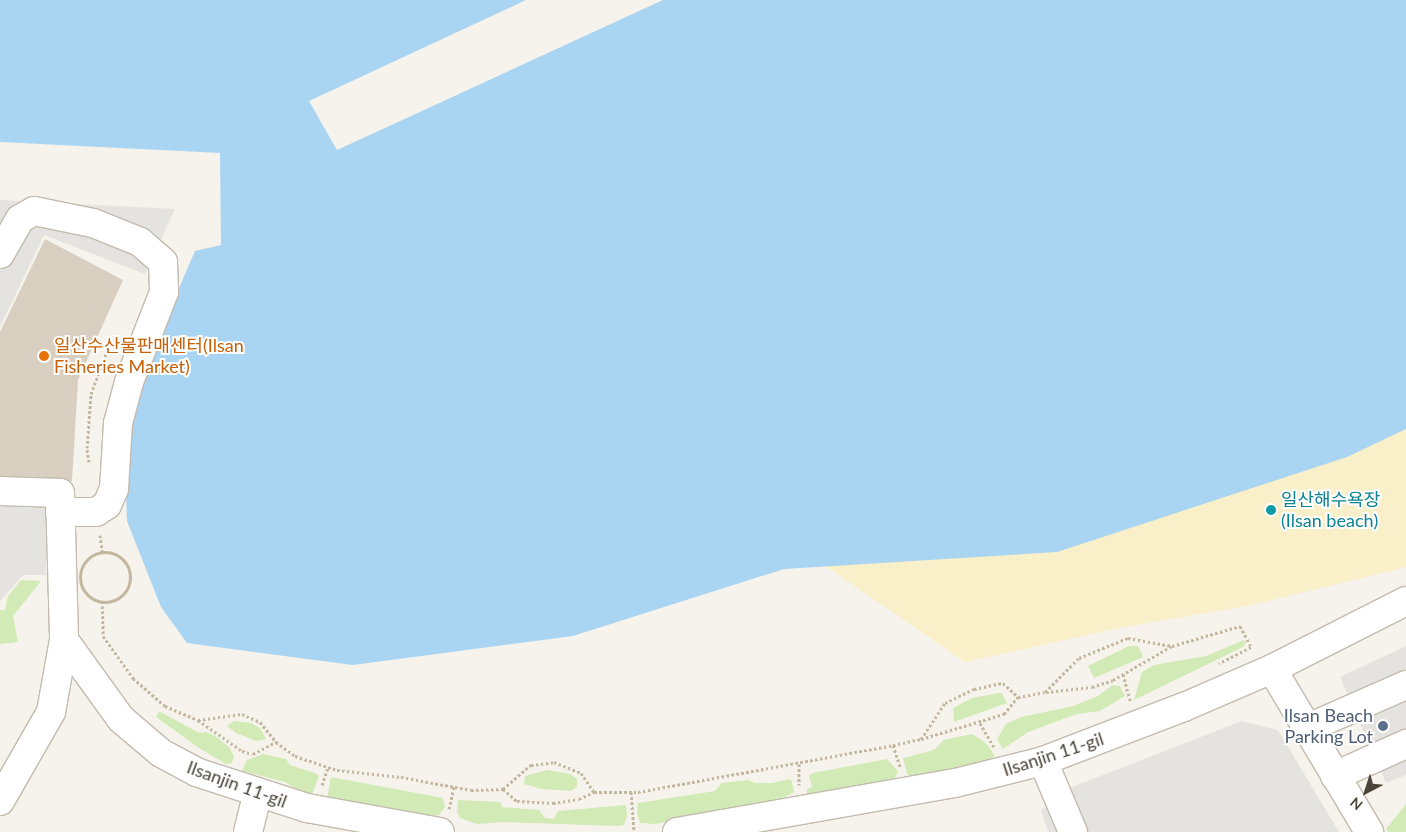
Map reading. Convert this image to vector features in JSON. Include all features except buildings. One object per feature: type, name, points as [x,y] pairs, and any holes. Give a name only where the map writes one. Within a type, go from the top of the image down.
[{"type":"street","points":[[0,254],[20,218],[34,211],[93,223],[140,242],[163,262],[164,292],[128,382],[118,423],[114,489],[107,505],[96,512],[60,512]]},
{"type":"street","points":[[0,491],[60,493],[60,569],[64,640],[51,712],[0,802]]},
{"type":"street","name":"Ilsanjin 11-gil","points":[[677,832],[955,783],[1043,761],[1184,707],[1272,669],[1406,601]]},
{"type":"street","name":"Ilsanjin 11-gil","points":[[64,640],[120,719],[161,753],[196,772],[307,808],[440,832]]},
{"type":"street","points":[[1272,669],[1368,832]]},
{"type":"street","points":[[1308,728],[1406,685]]},
{"type":"street","points":[[1335,776],[1406,744]]},
{"type":"street","points":[[1043,761],[1073,832]]},
{"type":"street","points":[[248,832],[258,792]]},
{"type":"path","points":[[102,552],[122,561],[130,581],[120,598],[102,601],[83,589],[80,573],[87,559],[102,552]]},
{"type":"path","points":[[102,601],[103,636],[133,678],[165,706],[198,720],[242,751],[253,754],[276,742]]},
{"type":"path","points":[[503,789],[517,801],[553,804],[578,799],[594,792],[631,792],[809,763],[921,739],[980,723],[1004,714],[1018,697],[1092,687],[1123,674],[1172,646],[1240,626],[1251,647],[1209,667]]},
{"type":"path","points":[[1044,692],[1079,658],[1128,638],[1172,646]]},
{"type":"path","points":[[1123,674],[1131,702]]},
{"type":"path","points":[[921,739],[945,703],[974,689],[1003,683],[1018,697]]},
{"type":"path","points":[[1122,705],[1140,698]]},
{"type":"path","points":[[198,720],[242,714],[260,722],[276,742],[295,756],[337,770],[401,777],[471,790],[503,789],[531,765],[554,762],[581,773],[594,792]]},
{"type":"path","points":[[980,723],[999,755]]},
{"type":"path","points":[[631,792],[634,832]]},
{"type":"green space","points":[[21,580],[41,581],[13,616],[18,642],[0,644],[0,610],[5,610],[8,596]]},
{"type":"green space","points":[[1244,640],[1246,643],[1243,647],[1134,700],[1142,672],[1154,665],[1206,656]]},
{"type":"green space","points":[[1129,646],[1138,646],[1143,657],[1094,678],[1088,666]]},
{"type":"green space","points":[[1113,685],[1120,686],[1125,696],[1100,711],[1077,714],[1028,732],[1003,749],[997,739],[1006,724],[1021,717],[1073,706],[1098,696]]},
{"type":"green space","points":[[1002,693],[1007,703],[954,722],[953,708],[972,698]]},
{"type":"green space","points":[[159,711],[199,733],[206,732],[215,736],[229,747],[234,756],[232,763],[226,764],[199,748],[156,717]]},
{"type":"green space","points":[[234,721],[251,723],[260,728],[266,739],[256,741],[236,733],[227,726]]},
{"type":"green space","points":[[972,734],[986,743],[995,756],[987,762],[912,777],[907,774],[903,758],[934,750],[944,740]]},
{"type":"green space","points":[[263,754],[286,759],[290,765],[319,776],[309,797],[285,782],[242,771],[247,760]]},
{"type":"green space","points":[[887,759],[898,771],[894,781],[807,794],[807,789],[812,787],[809,776],[813,773]]},
{"type":"green space","points":[[547,770],[570,774],[577,779],[577,787],[571,791],[541,789],[524,784],[525,776]]},
{"type":"green space","points":[[331,777],[443,798],[445,807],[439,815],[425,817],[327,799]]},
{"type":"green space","points":[[791,779],[794,792],[785,797],[727,810],[655,824],[640,823],[637,813],[638,803],[715,791],[722,783],[748,780],[755,783],[772,783]]},
{"type":"green space","points":[[458,800],[500,802],[502,807],[539,810],[545,818],[554,819],[558,811],[626,805],[627,816],[624,825],[617,826],[503,822],[477,824],[460,818],[457,812]]},
{"type":"green space","points":[[1406,804],[1406,832],[1388,832],[1386,829]]},
{"type":"sand","name":"일산해수욕장 (Ilsan beach)","points":[[1406,402],[1406,567],[1252,605],[1119,628],[965,662],[821,563]]},
{"type":"shaded area","points":[[0,200],[175,209],[145,274],[44,235],[0,327]]},
{"type":"shaded area","points":[[0,506],[46,508],[46,575],[23,575],[0,601]]},
{"type":"shaded area","name":"Ilsan Beach Parking Lot","points":[[1406,646],[1406,775],[1386,783],[1340,677]]},
{"type":"shaded area","points":[[1242,721],[1278,730],[1339,832],[1048,832],[1041,811],[1059,792]]},
{"type":"water","points":[[0,0],[526,0],[309,101],[337,150],[663,0],[1406,0],[1406,429],[1347,457],[1057,552],[784,569],[573,636],[353,665],[187,643],[161,607],[127,521],[124,436],[138,383],[195,251],[221,245],[220,153],[0,142]]},
{"type":"place","name":"일산수산물판매센터(Ilsan Fisheries Market)","points":[[44,356]]},
{"type":"place","name":"일산해수욕장 (Ilsan beach)","points":[[1271,510]]},
{"type":"place","name":"Ilsan Beach Parking Lot","points":[[1383,726]]}]
